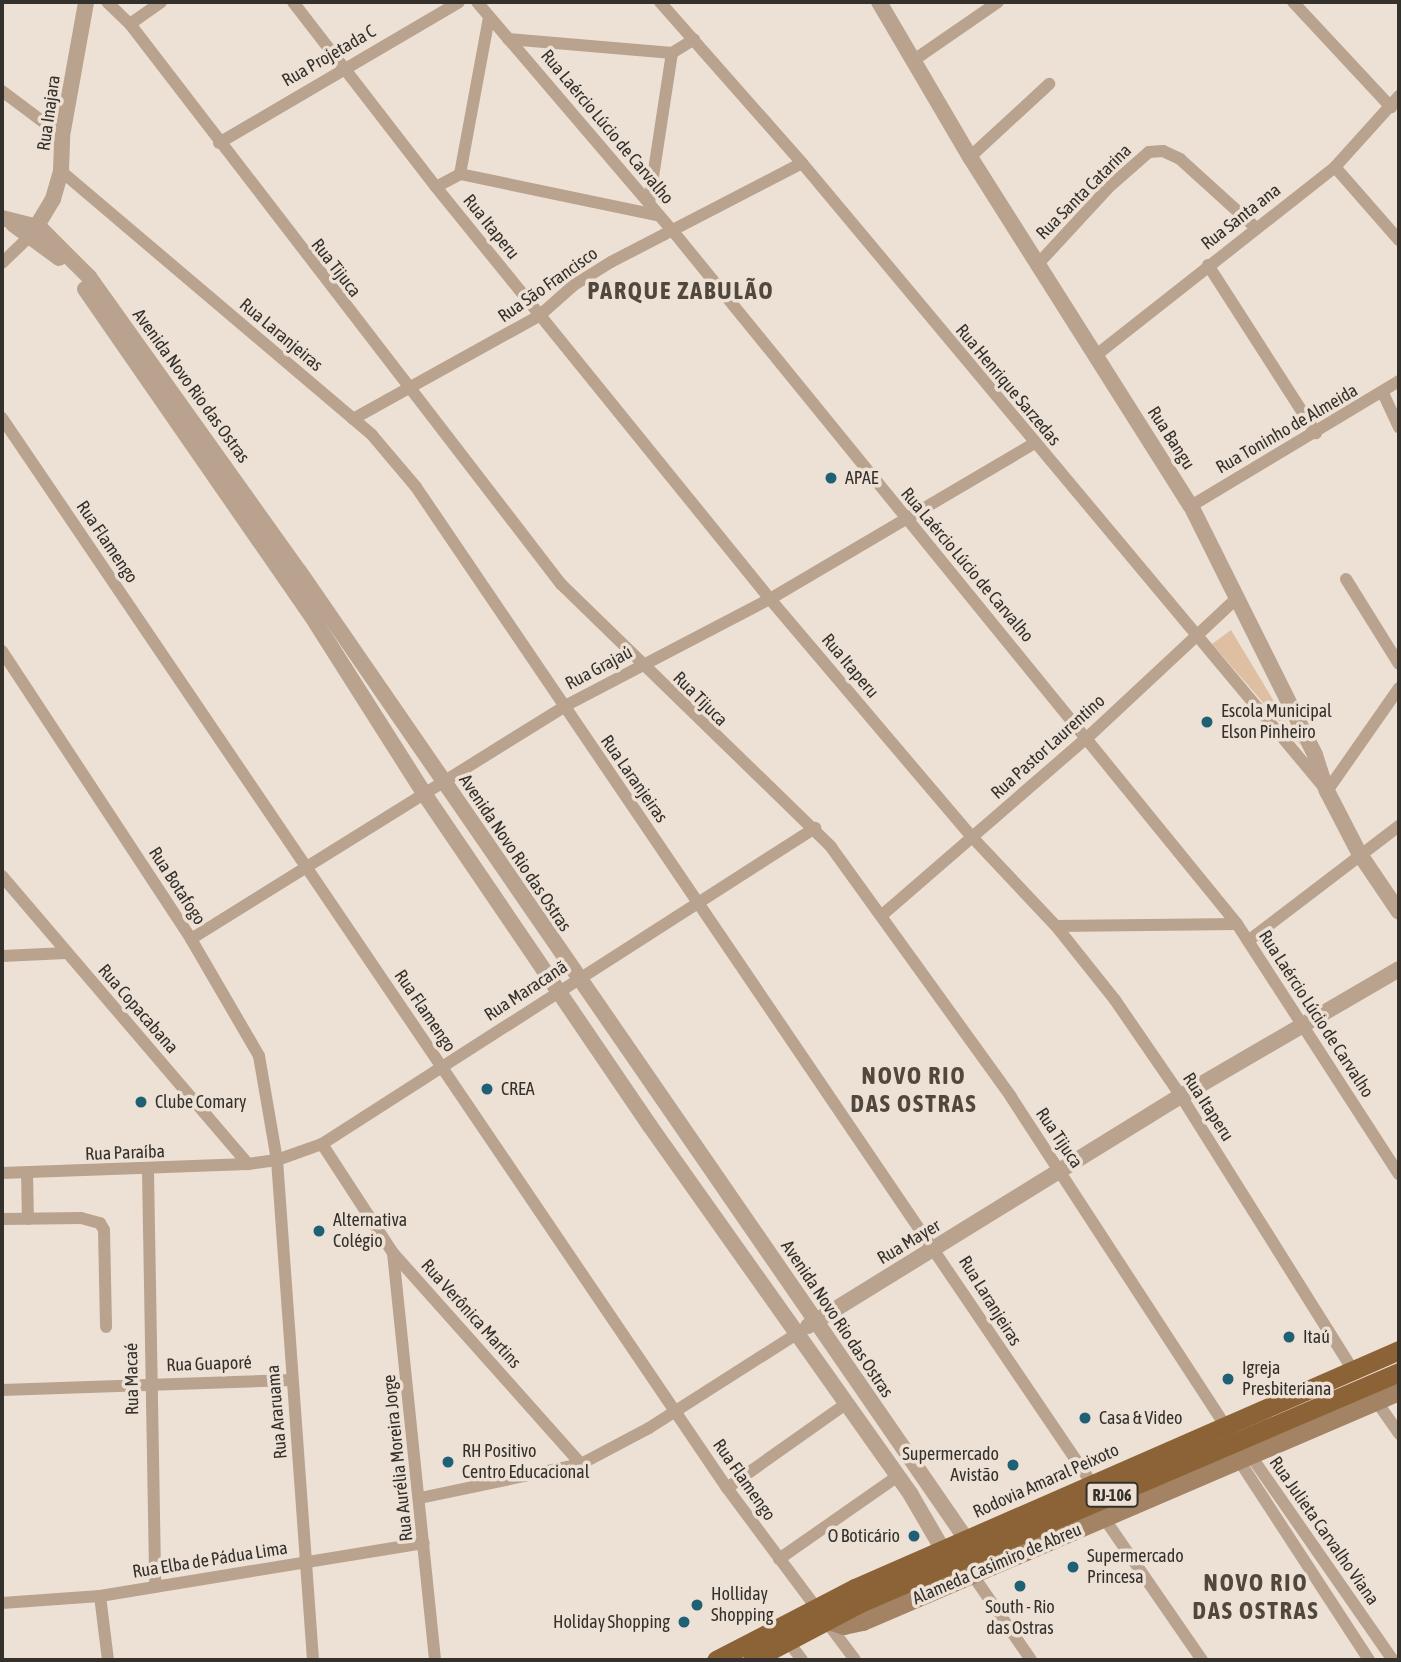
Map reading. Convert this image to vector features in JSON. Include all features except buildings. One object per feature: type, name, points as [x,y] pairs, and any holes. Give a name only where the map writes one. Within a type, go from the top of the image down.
[{"type":"highway","name":"Rodovia Amaral Peixoto","points":[[716,1660],[783,1634],[965,1539],[1093,1485],[1223,1423],[1399,1350]]},
{"type":"highway","name":"Rodovia Amaral Peixoto","points":[[821,1613],[1243,1454],[1399,1372]]},
{"type":"highway","name":"Rodovia Amaral Peixoto","points":[[752,1660],[783,1634]]},
{"type":"main road","name":"Alameda Casimiro de Abreu","points":[[821,1613],[844,1626],[863,1622],[1104,1518],[1243,1454],[1399,1392]]},
{"type":"street","name":"Rua Inajara","points":[[35,231],[61,171],[62,136],[86,2]]},
{"type":"street","name":"Rua Tijuca","points":[[107,2],[130,24],[561,584],[641,665],[815,828],[881,916],[1060,1170],[1243,1454]]},
{"type":"street","points":[[130,24],[161,2]]},
{"type":"street","name":"Rua Itaperu","points":[[293,2],[539,316],[770,599],[973,838],[1056,926],[1181,1096],[1353,1370]]},
{"type":"street","name":"Rua Projetada C","points":[[219,142],[344,66],[459,2]]},
{"type":"street","name":"Rua Laércio Lúcio de Carvalho","points":[[477,2],[672,230],[905,520],[1088,737],[1237,924],[1399,1174]]},
{"type":"street","name":"Rua Henrique Sarzedas","points":[[660,2],[802,163],[1033,444],[1327,791]]},
{"type":"street","name":"Rua Bangu","points":[[879,2],[970,157],[1191,506],[1235,600],[1315,755],[1327,791],[1359,853],[1399,912]]},
{"type":"street","points":[[914,60],[998,2]]},
{"type":"street","points":[[1293,2],[1395,101]]},
{"type":"street","points":[[460,174],[489,18]]},
{"type":"street","points":[[508,39],[672,53],[694,39]]},
{"type":"street","points":[[649,203],[672,53]]},
{"type":"street","points":[[970,157],[1049,84]]},
{"type":"street","points":[[2,91],[62,136]]},
{"type":"street","name":"Rua Santa ana","points":[[1095,356],[1335,167],[1395,101]]},
{"type":"street","name":"Rua Santa Catarina","points":[[1037,265],[1109,187],[1149,152],[1163,151],[1180,159],[1256,228]]},
{"type":"street","name":"Rua São Francisco","points":[[353,419],[410,390],[539,316],[575,285],[672,230],[802,163]]},
{"type":"street","points":[[1335,167],[1399,240]]},
{"type":"street","name":"Rua Laranjeiras","points":[[61,171],[353,419],[416,487],[563,707],[937,1249],[1028,1394],[1093,1485]]},
{"type":"street","points":[[436,187],[460,174],[657,215]]},
{"type":"street","name":"Avenida Novo Rio das Ostras","points":[[3,218],[35,231],[89,277],[443,782],[965,1539]]},
{"type":"street","points":[[2,263],[35,231]]},
{"type":"street","name":"Avenida Novo Rio das Ostras","points":[[35,231],[76,276],[316,623],[425,795],[898,1476],[943,1550]]},
{"type":"street","points":[[1208,265],[1315,433]]},
{"type":"street","name":"Rua Toninho de Almeida","points":[[1191,506],[1399,381]]},
{"type":"street","points":[[1383,393],[1399,428]]},
{"type":"street","name":"Rua Flamengo","points":[[2,418],[727,1488],[855,1660]]},
{"type":"street","name":"Rua Grajaú","points":[[191,939],[309,869],[563,707],[770,599],[1033,444]]},
{"type":"street","points":[[1346,579],[1399,664]]},
{"type":"street","name":"Rua Pastor Laurentino","points":[[881,916],[1088,737],[1193,635],[1235,600]]},
{"type":"street","name":"Rua Botafogo","points":[[2,651],[191,939],[260,1056],[277,1160]]},
{"type":"street","points":[[1327,791],[1399,688]]},
{"type":"street","points":[[1248,941],[1359,853],[1399,826]]},
{"type":"street","name":"Rua Maracanã","points":[[248,1164],[277,1160],[321,1144],[815,828]]},
{"type":"street","name":"Rua Copacabana","points":[[2,876],[248,1164]]},
{"type":"street","points":[[1056,926],[1237,924]]},
{"type":"street","points":[[2,956],[66,953]]},
{"type":"street","name":"Rua Mayer","points":[[420,1498],[580,1464],[675,1410],[1181,1096],[1399,969]]},
{"type":"street","name":"Rua Verônica Martins","points":[[321,1144],[393,1253],[580,1464]]},
{"type":"street","name":"Rua Araruama","points":[[277,1160],[313,1660]]},
{"type":"street","name":"Rua Paraíba","points":[[2,1173],[148,1171],[248,1164]]},
{"type":"street","name":"Rua Macaé","points":[[148,1171],[149,1384],[155,1587]]},
{"type":"street","points":[[27,1173],[28,1219]]},
{"type":"street","points":[[2,1219],[80,1218],[100,1223],[104,1230],[106,1327]]},
{"type":"street","name":"Rua Aurélia Moreira Jorge","points":[[393,1253],[435,1660]]},
{"type":"street","name":"Rua Guaporé","points":[[2,1390],[292,1380]]},
{"type":"street","points":[[1377,1402],[1399,1434]]},
{"type":"street","points":[[727,1488],[847,1403]]},
{"type":"street","name":"Rua Julieta Carvalho Viana","points":[[1243,1454],[1369,1660]]},
{"type":"street","name":"Rua Julieta Carvalho Viana","points":[[1243,1454],[1393,1660]]},
{"type":"street","points":[[779,1559],[898,1476]]},
{"type":"street","points":[[1104,1518],[1202,1660]]},
{"type":"street","name":"Rua Elba de Pádua Lima","points":[[2,1603],[100,1596],[424,1543]]},
{"type":"street","points":[[972,1574],[1031,1660]]},
{"type":"street","points":[[100,1596],[108,1660]]},
{"type":"street","points":[[783,1634],[803,1660]]},
{"type":"shaded area","points":[[1231,630],[1301,746],[1212,644]]},
{"type":"place","name":"APAE","points":[[831,478]]},
{"type":"place","name":"Escola Municipal Elson Pinheiro","points":[[1207,722]]},
{"type":"place","name":"CREA","points":[[487,1089]]},
{"type":"place","name":"Clube Comary","points":[[141,1102]]},
{"type":"place","name":"Alternativa Colégio","points":[[319,1231]]},
{"type":"place","name":"Itaú","points":[[1289,1337]]},
{"type":"place","name":"Igreja Presbiteriana","points":[[1228,1379]]},
{"type":"place","name":"Casa & Video","points":[[1085,1418]]},
{"type":"place","name":"RH Positivo Centro Educacional","points":[[448,1462]]},
{"type":"place","name":"Supermercado Avistão","points":[[1013,1465]]},
{"type":"place","name":"O Boticário","points":[[914,1536]]},
{"type":"place","name":"Supermercado Princesa","points":[[1073,1567]]},
{"type":"place","name":"South - Rio das Ostras","points":[[1020,1586]]},
{"type":"place","name":"Holliday Shopping","points":[[697,1605]]},
{"type":"place","name":"Holiday Shopping","points":[[684,1622]]},
{"type":"district","name":"PARQUE ZABULÃO","points":[[681,291]]},
{"type":"district","name":"NOVO RIO DAS OSTRAS","points":[[914,1090]]},
{"type":"district","name":"NOVO RIO DAS OSTRAS","points":[[1256,1597]]}]
